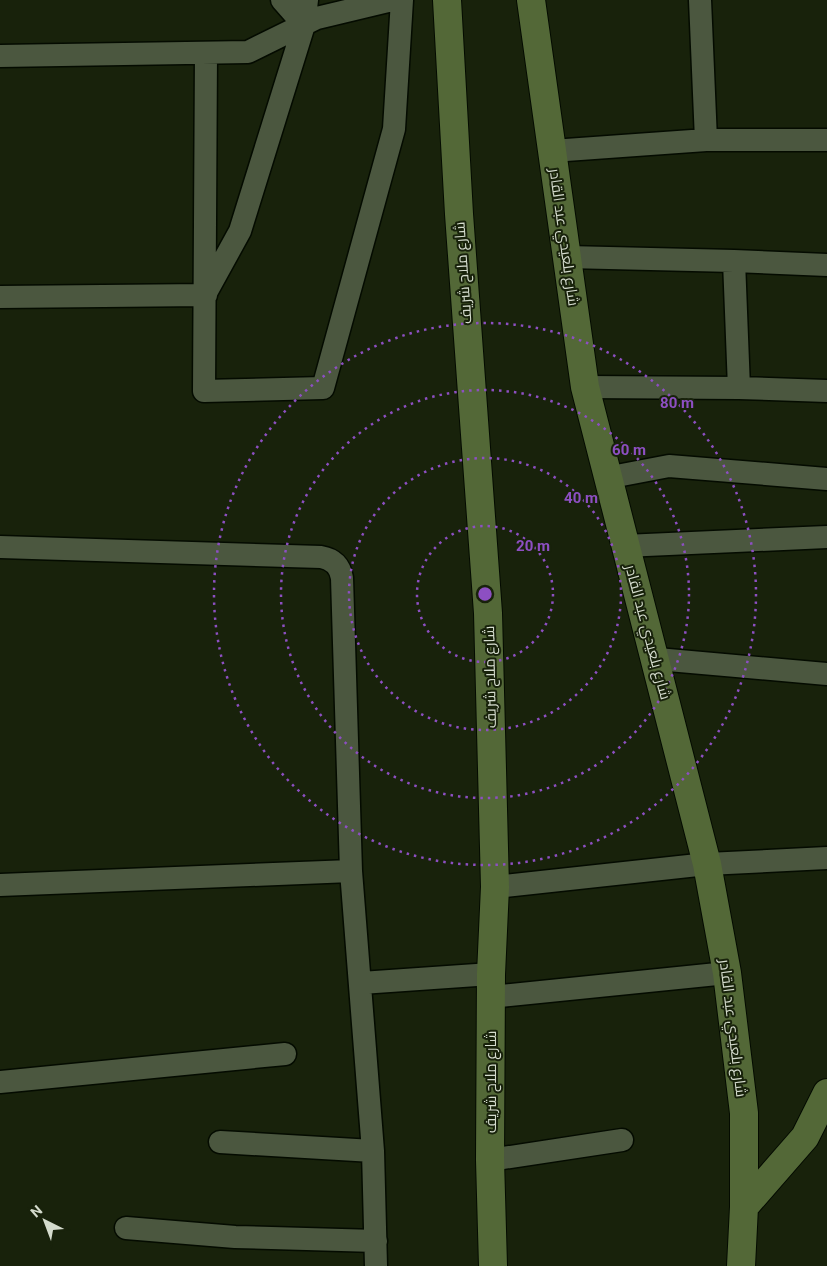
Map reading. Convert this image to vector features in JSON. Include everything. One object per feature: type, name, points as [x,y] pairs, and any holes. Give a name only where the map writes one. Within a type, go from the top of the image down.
[{"type":"street","points":[[282,0],[304,25]]},
{"type":"street","points":[[206,295],[240,230],[304,25],[307,0]]},
{"type":"street","points":[[0,56],[248,52],[317,18],[392,0]]},
{"type":"street","points":[[206,53],[204,391],[323,388],[394,129],[402,0]]},
{"type":"street","name":"شارع ملاح شريف","points":[[447,0],[459,214],[488,613],[495,887],[491,985],[490,1160],[493,1266]]},
{"type":"street","name":"شارع بلعيدي عبد القادر","points":[[531,0],[585,387],[606,478],[656,659],[707,864],[727,973],[744,1113],[744,1207],[741,1266]]},
{"type":"street","points":[[700,0],[706,140]]},
{"type":"street","points":[[552,151],[706,140],[827,140]]},
{"type":"street","points":[[567,257],[827,265]]},
{"type":"street","points":[[734,261],[739,388]]},
{"type":"street","points":[[0,296],[206,295]]},
{"type":"street","points":[[585,387],[739,388],[827,391]]},
{"type":"street","points":[[606,478],[669,466],[827,479]]},
{"type":"street","points":[[624,546],[827,537]]},
{"type":"street","points":[[0,547],[321,557],[337,564],[342,578],[351,871],[373,1151],[376,1266]]},
{"type":"street","points":[[656,659],[827,674]]},
{"type":"street","points":[[495,887],[707,864],[827,858]]},
{"type":"street","points":[[0,885],[351,871]]},
{"type":"street","points":[[361,983],[491,985],[727,973]]},
{"type":"street","points":[[0,1082],[285,1054]]},
{"type":"street","points":[[744,1207],[805,1137],[827,1093]]},
{"type":"street","points":[[490,1160],[622,1140]]},
{"type":"street","points":[[220,1142],[373,1151]]},
{"type":"street","points":[[126,1228],[235,1237],[376,1241]]}]
